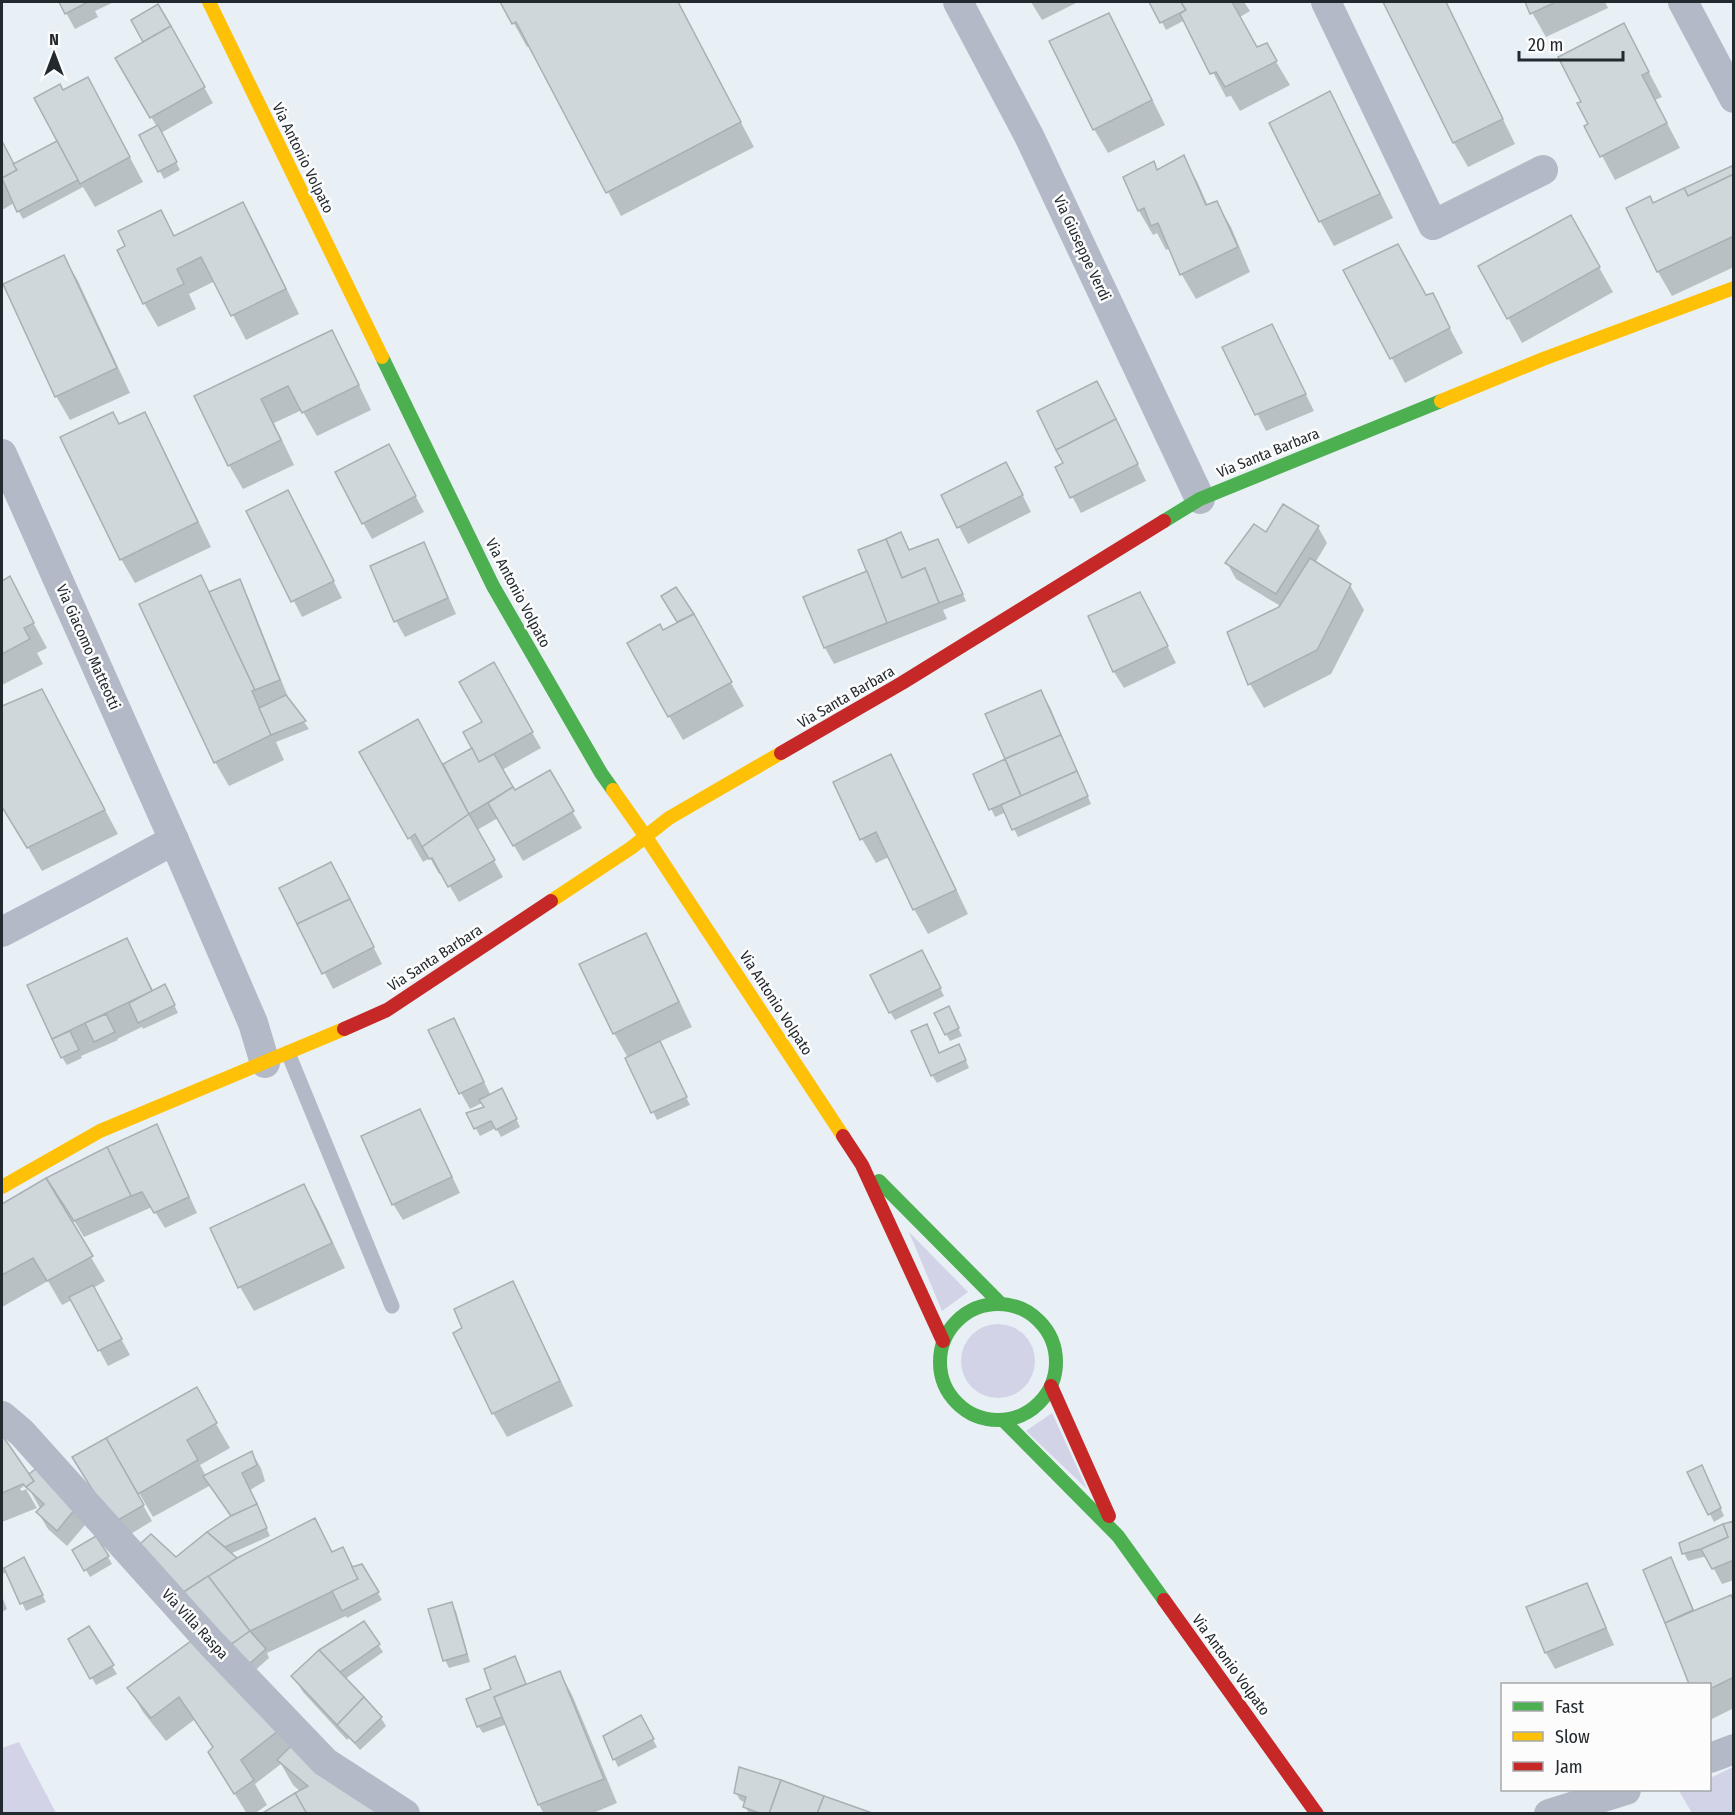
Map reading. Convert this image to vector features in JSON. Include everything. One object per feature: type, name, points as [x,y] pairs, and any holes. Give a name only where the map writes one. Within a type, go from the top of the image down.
[{"type":"street","name":"Via Antonio Volpato","points":[[209,2],[493,586],[601,773],[646,837],[862,1165],[943,1341]]},
{"type":"street","name":"Via Giuseppe Verdi","points":[[958,2],[1029,136],[1200,499]]},
{"type":"street","points":[[1326,2],[1434,225],[1543,170]]},
{"type":"street","points":[[1683,2],[1734,98]]},
{"type":"street","name":"Via Santa Barbara","points":[[2,1187],[100,1131],[387,1010],[646,837],[669,818],[902,683],[1200,499],[1532,364],[1734,288]]},
{"type":"street","name":"Via Giacomo Matteotti","points":[[2,454],[253,1023],[277,1058]]},
{"type":"street","points":[[2,932],[174,840]]},
{"type":"street","name":"Via Antonio Volpato","points":[[862,1165],[1000,1303]]},
{"type":"street","points":[[1000,1303],[1022,1309],[1041,1322],[1053,1341],[1056,1364],[1051,1386],[1039,1403],[1022,1414],[1003,1420],[983,1418],[965,1410],[951,1396],[942,1379],[939,1360],[943,1341],[952,1325],[965,1313],[982,1305],[1000,1303]]},
{"type":"street","name":"Via Antonio Volpato","points":[[1051,1386],[1118,1536]]},
{"type":"street","name":"Via Villa Raspa","points":[[2,1416],[22,1433],[211,1642],[325,1762],[405,1814]]},
{"type":"street","name":"Via Antonio Volpato","points":[[1003,1420],[1118,1536],[1317,1814]]},
{"type":"street","points":[[1711,1758],[1734,1749]]},
{"type":"street","points":[[1549,1814],[1623,1791]]},
{"type":"lane","points":[[277,1058],[392,1306]]},
{"type":"shaded area","points":[[909,1232],[968,1292],[942,1311]]},
{"type":"shaded area","points":[[991,1324],[1005,1324],[1019,1330],[1029,1340],[1035,1354],[1033,1375],[1019,1392],[1005,1398],[991,1398],[977,1392],[967,1382],[961,1368],[961,1354],[967,1340],[977,1330]]},
{"type":"shaded area","points":[[1052,1413],[1087,1489],[1026,1431]]},
{"type":"shaded area","points":[[19,1742],[56,1813],[2,1813],[2,1748]]},
{"type":"shaded area","points":[[1733,1767],[1733,1813],[1692,1813],[1679,1791],[1711,1791],[1711,1778]]},
{"type":"building","points":[[59,2],[88,2],[65,14]]},
{"type":"building","points":[[500,2],[678,2],[741,122],[606,193],[516,22],[512,24]]},
{"type":"building","points":[[1149,2],[1181,2],[1186,10],[1160,23]]},
{"type":"building","points":[[1181,2],[1232,2],[1257,47],[1267,43],[1277,61],[1225,87],[1216,72],[1210,74],[1180,14],[1186,10]]},
{"type":"building","points":[[1383,2],[1446,2],[1503,119],[1453,143]]},
{"type":"building","points":[[1525,2],[1556,2],[1530,14]]},
{"type":"building","points":[[158,4],[171,26],[143,42],[131,20]]},
{"type":"building","points":[[1109,13],[1152,100],[1093,130],[1049,41]]},
{"type":"building","points":[[1624,23],[1649,72],[1642,75],[1667,123],[1600,157],[1584,126],[1588,124],[1577,103],[1581,102],[1558,57]]},
{"type":"building","points":[[171,26],[205,87],[150,118],[115,58]]},
{"type":"building","points":[[88,77],[130,157],[80,184],[34,98],[60,84],[63,90]]},
{"type":"building","points":[[1330,91],[1380,194],[1319,222],[1269,123]]},
{"type":"building","points":[[158,125],[177,162],[158,172],[139,135]]},
{"type":"building","points":[[2,141],[17,170],[2,178]]},
{"type":"building","points":[[57,141],[78,180],[17,212],[2,178],[17,170],[13,164]]},
{"type":"building","points":[[1184,155],[1206,205],[1217,201],[1238,247],[1180,275],[1158,223],[1151,226],[1144,208],[1138,211],[1123,177],[1154,161],[1157,170]]},
{"type":"building","points":[[1734,165],[1734,174],[1688,196],[1684,188]]},
{"type":"building","points":[[1734,174],[1734,236],[1657,272],[1626,208],[1650,196],[1653,203],[1684,188],[1688,196]]},
{"type":"building","points":[[243,202],[286,289],[231,316],[201,257],[177,269],[184,284],[143,304],[117,250],[125,246],[118,231],[161,210],[174,236]]},
{"type":"building","points":[[1571,215],[1600,267],[1507,319],[1478,266]]},
{"type":"building","points":[[1398,244],[1426,295],[1433,293],[1450,328],[1390,359],[1343,270]]},
{"type":"building","points":[[64,255],[117,368],[55,397],[3,284]]},
{"type":"building","points":[[1272,324],[1306,394],[1255,415],[1222,347]]},
{"type":"building","points":[[332,330],[359,385],[302,413],[288,386],[261,399],[281,440],[228,466],[194,396]]},
{"type":"building","points":[[1097,381],[1116,419],[1056,450],[1037,411]]},
{"type":"building","points":[[113,412],[119,424],[145,412],[198,522],[120,560],[60,437]]},
{"type":"building","points":[[1116,419],[1138,464],[1070,498],[1055,467],[1063,463],[1056,450]]},
{"type":"building","points":[[389,444],[416,496],[362,524],[335,472]]},
{"type":"building","points":[[1006,462],[1023,495],[957,528],[941,495]]},
{"type":"building","points":[[288,490],[334,581],[291,602],[246,511]]},
{"type":"building","points":[[1283,504],[1319,526],[1276,594],[1225,563],[1254,524],[1266,532]]},
{"type":"building","points":[[901,532],[909,550],[938,539],[963,594],[939,603],[925,568],[902,578],[886,539]]},
{"type":"building","points":[[886,539],[902,578],[925,568],[939,603],[887,623],[858,550]]},
{"type":"building","points":[[424,542],[448,598],[394,622],[370,566]]},
{"type":"building","points":[[1310,558],[1351,584],[1317,650],[1248,685],[1227,632],[1279,607]]},
{"type":"building","points":[[867,571],[887,623],[824,648],[803,597]]},
{"type":"building","points":[[201,575],[255,690],[252,691],[271,735],[214,763],[139,604]]},
{"type":"building","points":[[10,576],[34,623],[24,628],[30,639],[2,654],[2,581]]},
{"type":"building","points":[[240,579],[280,680],[255,690],[209,592]]},
{"type":"building","points":[[676,587],[694,614],[677,622],[661,596]]},
{"type":"building","points":[[1140,592],[1168,646],[1113,672],[1088,616]]},
{"type":"building","points":[[694,614],[732,682],[668,717],[627,643],[660,624],[663,630]]},
{"type":"building","points":[[494,662],[533,732],[479,762],[463,732],[482,722],[459,682]]},
{"type":"building","points":[[42,689],[105,810],[27,848],[2,807],[2,706]]},
{"type":"building","points":[[1041,690],[1061,735],[1005,759],[985,714]]},
{"type":"building","points":[[286,695],[306,721],[271,735],[259,708]]},
{"type":"building","points":[[418,719],[469,814],[422,847],[415,834],[408,839],[359,752]]},
{"type":"building","points":[[1061,735],[1077,771],[1021,796],[1005,759]]},
{"type":"building","points":[[472,748],[479,762],[494,754],[513,787],[469,814],[443,764]]},
{"type":"building","points":[[891,754],[956,890],[913,910],[876,832],[860,840],[833,782]]},
{"type":"building","points":[[1005,759],[1021,796],[989,810],[973,774]]},
{"type":"building","points":[[550,770],[574,811],[513,846],[488,803],[513,787],[515,790]]},
{"type":"building","points":[[1077,771],[1088,796],[1012,830],[1001,805]]},
{"type":"building","points":[[469,814],[495,860],[448,887],[432,858],[429,859],[422,847]]},
{"type":"building","points":[[331,862],[350,899],[297,924],[279,888]]},
{"type":"building","points":[[350,899],[374,947],[322,974],[297,924]]},
{"type":"building","points":[[646,933],[679,1002],[613,1034],[579,964]]},
{"type":"building","points":[[127,938],[152,991],[52,1039],[27,985]]},
{"type":"building","points":[[922,950],[941,988],[889,1013],[870,975]]},
{"type":"building","points":[[165,984],[175,1005],[138,1023],[129,1003]]},
{"type":"building","points":[[949,1006],[959,1028],[945,1035],[934,1013]]},
{"type":"building","points":[[106,1014],[115,1032],[94,1042],[85,1023]]},
{"type":"building","points":[[454,1018],[484,1082],[459,1094],[428,1030]]},
{"type":"building","points":[[927,1024],[939,1053],[959,1044],[966,1060],[931,1076],[911,1031]]},
{"type":"building","points":[[70,1031],[79,1050],[61,1058],[52,1039]]},
{"type":"building","points":[[660,1041],[687,1097],[651,1113],[625,1058]]},
{"type":"building","points":[[502,1088],[517,1119],[496,1130],[491,1121],[474,1129],[466,1113],[484,1107],[479,1100]]},
{"type":"building","points":[[420,1109],[452,1177],[392,1205],[361,1136]]},
{"type":"building","points":[[157,1124],[189,1197],[154,1213],[142,1192],[131,1196],[107,1147]]},
{"type":"building","points":[[107,1147],[131,1196],[74,1221],[46,1178]]},
{"type":"building","points":[[46,1178],[93,1256],[47,1281],[33,1258],[2,1275],[2,1204]]},
{"type":"building","points":[[304,1184],[332,1243],[238,1288],[210,1228]]},
{"type":"building","points":[[513,1281],[560,1381],[492,1414],[453,1333],[462,1328],[454,1309]]},
{"type":"building","points":[[93,1285],[122,1339],[98,1351],[69,1297]]},
{"type":"building","points":[[197,1387],[217,1423],[187,1440],[198,1460],[138,1494],[106,1438]]},
{"type":"building","points":[[2,1435],[34,1481],[26,1487],[23,1484],[2,1493]]},
{"type":"building","points":[[106,1438],[144,1505],[113,1523],[72,1457]]},
{"type":"building","points":[[252,1451],[257,1465],[242,1473],[257,1504],[231,1516],[203,1476]]},
{"type":"building","points":[[41,1465],[76,1508],[57,1531],[36,1512],[44,1504],[26,1487],[34,1481],[29,1474]]},
{"type":"building","points":[[1702,1465],[1721,1508],[1708,1515],[1687,1472]]},
{"type":"building","points":[[257,1504],[267,1528],[225,1547],[207,1532],[231,1516]]},
{"type":"building","points":[[315,1518],[332,1552],[343,1547],[358,1579],[250,1631],[208,1576],[237,1558]]},
{"type":"building","points":[[1734,1521],[1734,1560],[1712,1569],[1701,1549],[1728,1537],[1723,1524]]},
{"type":"building","points":[[1723,1524],[1728,1537],[1701,1549],[1682,1554],[1679,1543]]},
{"type":"building","points":[[207,1532],[237,1558],[173,1599],[131,1552],[151,1534],[176,1557]]},
{"type":"building","points":[[96,1536],[109,1556],[84,1571],[72,1550]]},
{"type":"building","points":[[24,1557],[43,1595],[20,1604],[4,1568]]},
{"type":"building","points":[[1671,1557],[1693,1610],[1665,1623],[1643,1570]]},
{"type":"building","points":[[362,1564],[379,1592],[342,1611],[332,1591],[358,1579],[352,1567]]},
{"type":"building","points":[[208,1576],[250,1631],[222,1651],[173,1599]]},
{"type":"building","points":[[1587,1583],[1606,1628],[1545,1653],[1526,1607]]},
{"type":"building","points":[[1731,1595],[1734,1601],[1734,1677],[1711,1688],[1711,1683],[1689,1683],[1665,1623]]},
{"type":"building","points":[[452,1602],[467,1654],[443,1661],[428,1609]]},
{"type":"building","points":[[364,1621],[380,1644],[340,1672],[319,1650]]},
{"type":"building","points":[[89,1626],[114,1665],[90,1679],[68,1639]]},
{"type":"building","points":[[250,1631],[266,1649],[248,1665],[222,1651]]},
{"type":"building","points":[[191,1641],[283,1727],[241,1760],[254,1780],[234,1794],[208,1752],[213,1747],[179,1697],[151,1718],[127,1688]]},
{"type":"building","points":[[319,1650],[364,1697],[337,1725],[291,1676]]},
{"type":"building","points":[[515,1656],[526,1684],[494,1697],[502,1717],[477,1727],[466,1699],[491,1689],[484,1669]]},
{"type":"building","points":[[560,1671],[604,1779],[538,1805],[494,1697]]},
{"type":"building","points":[[364,1697],[382,1717],[355,1743],[337,1725]]},
{"type":"building","points":[[641,1715],[654,1739],[613,1760],[603,1736]]},
{"type":"building","points":[[298,1739],[386,1814],[307,1814],[295,1793],[308,1786],[277,1760]]},
{"type":"building","points":[[739,1767],[781,1780],[769,1814],[762,1814],[743,1807],[746,1797],[734,1793]]},
{"type":"building","points":[[781,1780],[824,1796],[817,1814],[769,1814]]},
{"type":"building","points":[[295,1793],[307,1814],[261,1814]]},
{"type":"building","points":[[824,1796],[875,1814],[817,1814]]},
{"type":"traffic: fast","points":[[382,357],[493,586],[613,790]]},
{"type":"traffic: fast","points":[[1164,521],[1200,499],[1441,401]]},
{"type":"traffic: fast","points":[[879,1181],[1000,1303]]},
{"type":"traffic: fast","points":[[998,1304],[1020,1309],[1039,1321],[1051,1340],[1056,1362],[1051,1384],[1039,1403],[1020,1415],[998,1420],[976,1415],[957,1403],[945,1384],[940,1362],[945,1340],[957,1321],[976,1309],[998,1304]]},
{"type":"traffic: fast","points":[[1003,1420],[1118,1536],[1164,1600]]},
{"type":"traffic: slow","points":[[209,2],[382,357]]},
{"type":"traffic: slow","points":[[1441,401],[1543,359],[1734,288]]},
{"type":"traffic: slow","points":[[551,901],[631,848],[669,818],[781,753]]},
{"type":"traffic: slow","points":[[613,790],[843,1136]]},
{"type":"traffic: slow","points":[[2,1187],[100,1131],[344,1029]]},
{"type":"traffic: jam","points":[[781,753],[902,683],[1164,521]]},
{"type":"traffic: jam","points":[[344,1029],[387,1010],[551,901]]},
{"type":"traffic: jam","points":[[843,1136],[862,1165],[943,1341]]},
{"type":"traffic: jam","points":[[1051,1386],[1109,1516]]},
{"type":"traffic: jam","points":[[1164,1600],[1317,1814]]}]
